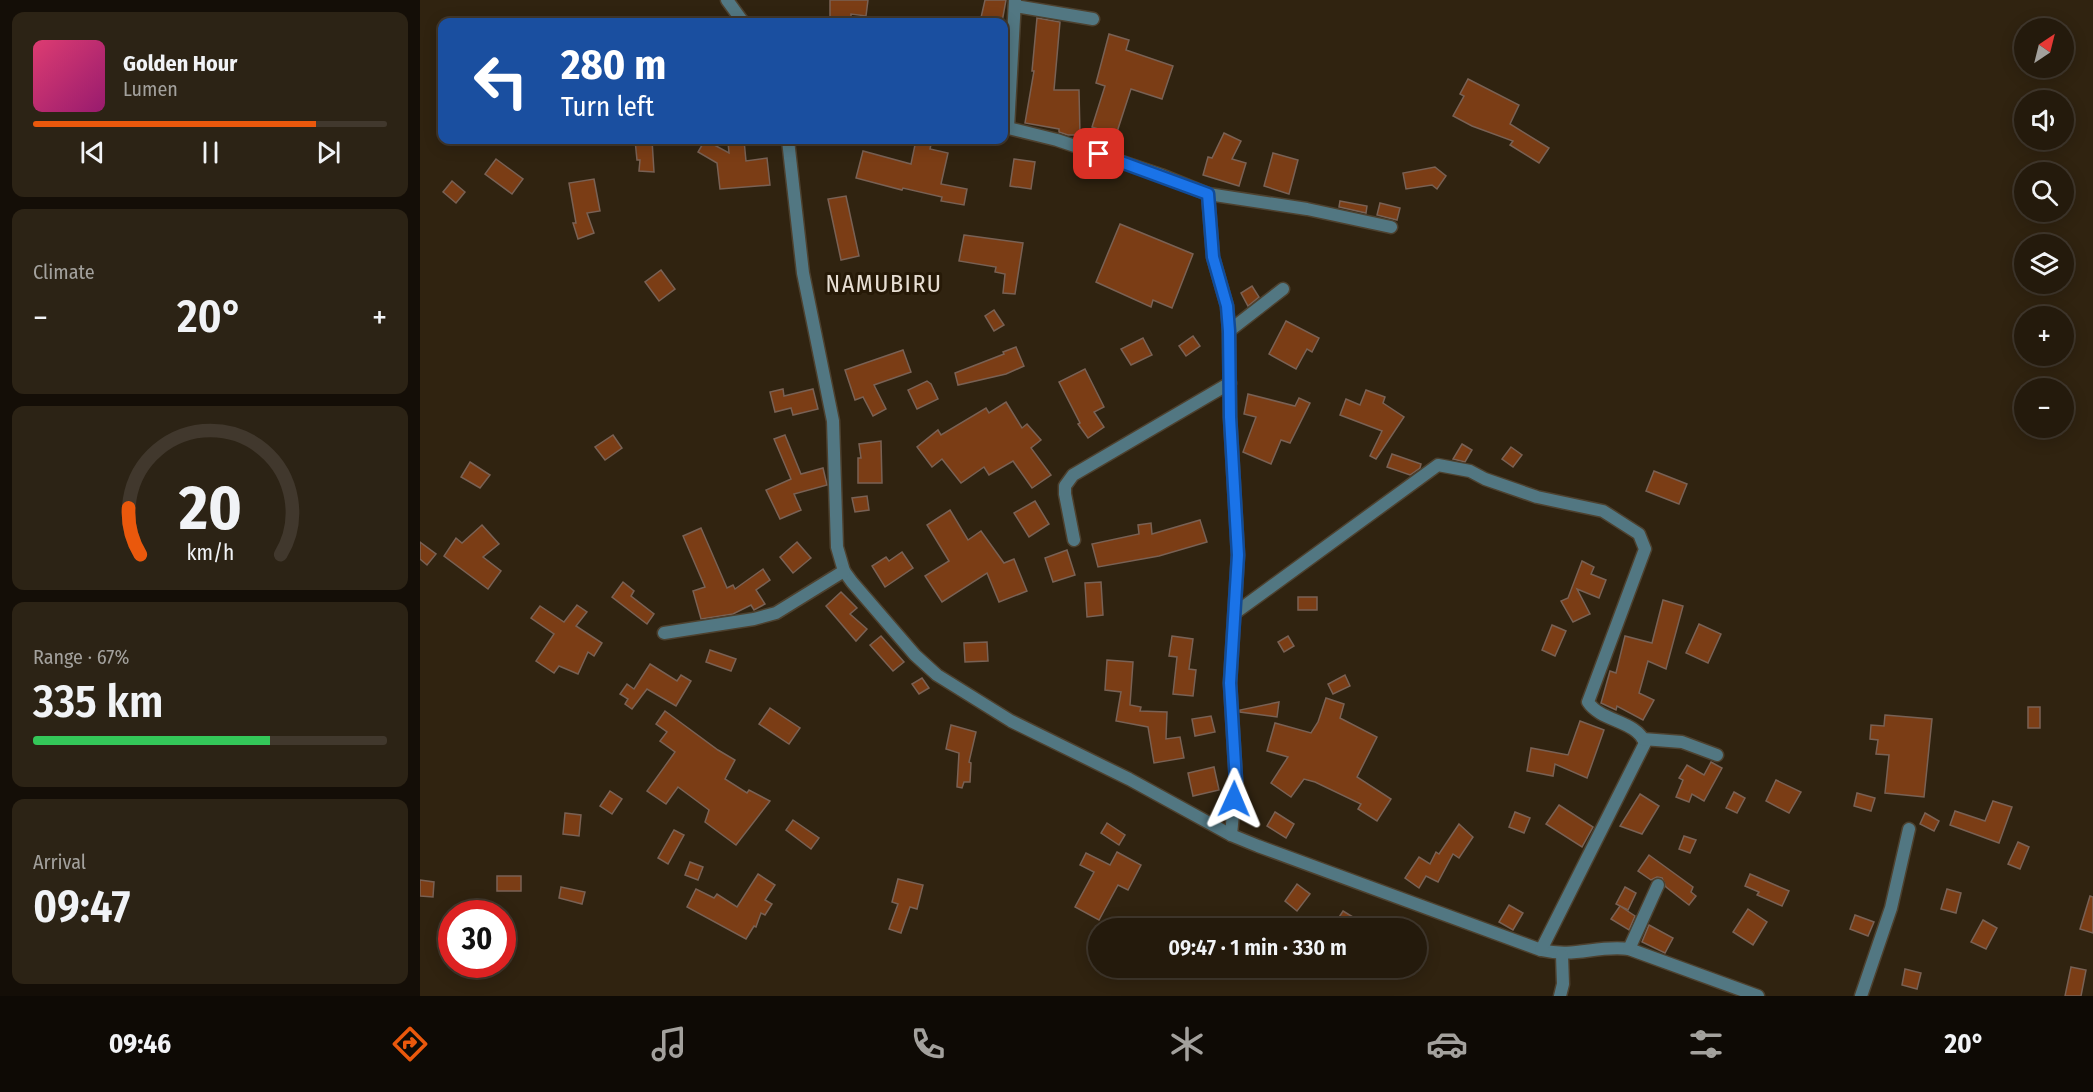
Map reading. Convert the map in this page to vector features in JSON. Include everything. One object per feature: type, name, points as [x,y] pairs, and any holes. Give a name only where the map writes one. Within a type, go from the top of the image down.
[{"type":"street","points":[[727,0],[740,18]]},
{"type":"street","points":[[1008,99],[1015,3],[1093,19]]},
{"type":"street","points":[[1008,128],[1057,140],[1161,174],[1208,194],[1307,209],[1391,227]]},
{"type":"street","points":[[788,144],[803,273],[833,421],[837,547],[844,571],[915,655],[937,675],[1011,721],[1129,779],[1231,835],[1540,950],[1562,955],[1612,947],[1629,950],[1758,996]]},
{"type":"street","points":[[1208,194],[1213,257],[1227,306],[1238,555],[1230,683],[1236,781],[1231,835]]},
{"type":"street","points":[[1229,331],[1283,289]]},
{"type":"street","points":[[1074,540],[1065,494],[1065,486],[1073,475],[1230,383]]},
{"type":"street","points":[[1235,613],[1438,465],[1470,471],[1485,479],[1537,497],[1603,511],[1640,534],[1645,549],[1588,702],[1597,711],[1639,733],[1644,747],[1540,950]]},
{"type":"street","points":[[664,633],[754,620],[776,613],[844,571]]},
{"type":"street","points":[[1643,739],[1682,742],[1717,755]]},
{"type":"street","points":[[1861,996],[1893,900],[1909,829]]},
{"type":"street","points":[[1629,950],[1658,885]]},
{"type":"street","points":[[1560,996],[1563,984],[1562,955]]},
{"type":"building","points":[[830,0],[868,0],[866,16],[851,14],[851,18],[830,18]]},
{"type":"building","points":[[985,0],[1006,0],[1003,18],[981,18]]},
{"type":"building","points":[[1037,18],[1060,22],[1054,90],[1079,90],[1080,135],[1068,135],[1059,132],[1059,129],[1025,123],[1034,71],[1032,71]]},
{"type":"building","points":[[1109,34],[1129,40],[1126,50],[1173,66],[1162,99],[1131,89],[1116,135],[1092,127],[1105,86],[1096,83]]},
{"type":"building","points":[[1468,79],[1519,105],[1510,124],[1549,148],[1539,163],[1510,145],[1513,141],[1472,126],[1453,116],[1464,96],[1460,94]]},
{"type":"building","points":[[1224,133],[1241,141],[1232,159],[1246,163],[1239,186],[1203,175],[1208,157],[1212,158]]},
{"type":"building","points":[[635,144],[652,144],[654,172],[639,171],[640,160],[637,160]]},
{"type":"building","points":[[703,144],[712,144],[729,153],[728,144],[744,144],[746,161],[767,158],[770,185],[720,189],[717,163],[698,152]]},
{"type":"building","points":[[915,144],[931,144],[930,149],[948,153],[941,184],[967,189],[964,205],[941,201],[942,197],[856,178],[863,151],[911,164]]},
{"type":"building","points":[[1273,153],[1298,160],[1289,194],[1264,186]]},
{"type":"building","points":[[496,159],[523,179],[512,194],[485,174]]},
{"type":"building","points":[[1014,159],[1035,162],[1031,189],[1010,186]]},
{"type":"building","points":[[1435,167],[1446,176],[1437,189],[1432,185],[1406,189],[1403,173]]},
{"type":"building","points":[[594,179],[600,211],[587,213],[594,233],[578,239],[573,223],[576,223],[569,183]]},
{"type":"building","points":[[452,181],[465,192],[456,203],[443,192]]},
{"type":"building","points":[[846,196],[859,256],[841,260],[828,199]]},
{"type":"building","points":[[1340,201],[1367,206],[1366,213],[1339,207]]},
{"type":"building","points":[[1380,203],[1400,208],[1397,220],[1377,215]]},
{"type":"building","points":[[1120,224],[1193,254],[1172,308],[1153,300],[1151,307],[1096,282]]},
{"type":"building","points":[[964,235],[1023,243],[1015,294],[1003,293],[1005,274],[995,272],[996,267],[959,261]]},
{"type":"building","points":[[661,270],[675,289],[659,301],[645,282]]},
{"type":"building","points":[[1252,286],[1259,297],[1248,306],[1241,293]]},
{"type":"building","points":[[994,310],[1004,325],[994,331],[985,316]]},
{"type":"building","points":[[1286,321],[1319,338],[1312,352],[1307,349],[1296,369],[1269,354]]},
{"type":"building","points":[[1193,336],[1200,346],[1186,356],[1179,346]]},
{"type":"building","points":[[1143,338],[1152,355],[1131,365],[1121,349]]},
{"type":"building","points":[[1016,347],[1024,366],[1006,374],[958,385],[955,373]]},
{"type":"building","points":[[903,350],[911,372],[874,385],[886,409],[873,416],[863,397],[855,400],[845,370]]},
{"type":"building","points":[[1085,369],[1104,407],[1094,412],[1104,427],[1088,438],[1078,424],[1080,423],[1059,382]]},
{"type":"building","points":[[927,381],[931,384],[938,399],[917,409],[908,390]]},
{"type":"building","points":[[783,389],[784,396],[813,389],[818,409],[793,415],[791,408],[775,412],[770,392]]},
{"type":"building","points":[[1366,390],[1385,397],[1383,403],[1404,417],[1376,459],[1370,456],[1382,431],[1340,415],[1346,399],[1360,405]]},
{"type":"building","points":[[1248,394],[1295,406],[1299,398],[1310,403],[1290,443],[1281,440],[1271,464],[1243,452],[1256,417],[1244,414]]},
{"type":"building","points":[[1006,402],[1022,428],[1027,424],[1041,440],[1031,448],[1051,475],[1032,488],[1013,461],[989,475],[984,467],[961,483],[942,459],[932,467],[917,447],[938,430],[941,435],[986,408],[989,413]]},
{"type":"building","points":[[613,435],[622,448],[605,460],[595,447]]},
{"type":"building","points":[[785,435],[801,474],[823,468],[827,485],[794,494],[801,510],[780,519],[766,490],[791,479],[774,439]]},
{"type":"building","points":[[881,441],[882,483],[858,483],[858,458],[861,458],[859,444]]},
{"type":"building","points":[[1462,444],[1472,450],[1465,462],[1453,459]]},
{"type":"building","points":[[1511,447],[1522,455],[1513,467],[1502,459]]},
{"type":"building","points":[[1392,454],[1421,464],[1420,468],[1410,475],[1387,467]]},
{"type":"building","points":[[470,462],[490,475],[480,488],[461,477]]},
{"type":"building","points":[[1654,471],[1687,484],[1679,504],[1646,491]]},
{"type":"building","points":[[867,496],[869,510],[855,512],[852,498]]},
{"type":"building","points":[[1035,501],[1049,524],[1029,537],[1014,513]]},
{"type":"building","points":[[950,510],[968,540],[981,531],[1004,563],[1014,559],[1027,591],[999,602],[987,573],[942,602],[925,576],[949,561],[927,525]]},
{"type":"building","points":[[1200,520],[1207,542],[1159,556],[1098,567],[1092,544],[1139,534],[1138,525],[1151,523],[1152,534]]},
{"type":"building","points":[[482,525],[499,544],[483,557],[501,571],[488,589],[444,556],[456,538],[462,543]]},
{"type":"building","points":[[701,528],[727,588],[733,585],[735,589],[763,569],[770,580],[756,590],[765,604],[754,610],[751,605],[733,614],[701,619],[693,591],[705,587],[683,536]]},
{"type":"building","points":[[420,542],[436,554],[427,565],[420,559]]},
{"type":"building","points":[[797,542],[811,558],[793,573],[780,557]]},
{"type":"building","points":[[1067,550],[1075,575],[1053,582],[1045,558]]},
{"type":"building","points":[[902,552],[913,568],[885,587],[872,566],[886,557],[889,561]]},
{"type":"building","points":[[1582,561],[1594,567],[1591,574],[1606,580],[1599,598],[1577,589],[1590,614],[1573,622],[1561,601],[1568,598]]},
{"type":"building","points":[[623,582],[634,591],[631,596],[654,614],[647,624],[612,597]]},
{"type":"building","points":[[1101,582],[1103,615],[1087,617],[1085,583]]},
{"type":"building","points":[[841,592],[857,608],[850,614],[867,629],[856,641],[826,606]]},
{"type":"building","points":[[1298,597],[1317,597],[1317,610],[1298,610]]},
{"type":"building","points":[[1663,600],[1683,606],[1666,669],[1648,661],[1639,693],[1654,700],[1643,720],[1617,706],[1616,710],[1601,703],[1610,671],[1616,673],[1625,636],[1652,643]]},
{"type":"building","points":[[577,605],[587,612],[576,626],[602,643],[594,656],[588,652],[578,674],[559,666],[554,673],[536,661],[554,634],[531,618],[540,606],[564,622]]},
{"type":"building","points":[[1699,624],[1721,634],[1708,663],[1686,653]]},
{"type":"building","points":[[1552,625],[1566,631],[1555,656],[1542,650]]},
{"type":"building","points":[[881,636],[904,662],[893,671],[870,645]]},
{"type":"building","points":[[1172,636],[1193,639],[1189,669],[1196,670],[1193,696],[1173,694],[1177,657],[1169,656]]},
{"type":"building","points":[[1288,636],[1294,646],[1284,652],[1278,642]]},
{"type":"building","points":[[987,642],[988,661],[965,662],[964,643]]},
{"type":"building","points":[[710,650],[736,659],[731,671],[706,662]]},
{"type":"building","points":[[1107,660],[1133,662],[1130,705],[1141,707],[1140,711],[1167,712],[1166,739],[1180,737],[1184,758],[1154,763],[1148,727],[1116,721],[1121,692],[1105,690]]},
{"type":"building","points":[[650,664],[677,681],[681,675],[691,681],[676,706],[647,689],[632,709],[625,704],[628,699],[620,694],[627,684],[634,689]]},
{"type":"building","points":[[1345,675],[1350,686],[1333,694],[1328,684]]},
{"type":"building","points":[[922,678],[929,688],[919,694],[912,684]]},
{"type":"building","points":[[1326,698],[1344,704],[1340,718],[1377,737],[1357,777],[1391,799],[1377,821],[1358,809],[1361,804],[1315,782],[1304,779],[1291,797],[1271,783],[1288,757],[1267,751],[1275,723],[1311,733],[1318,722]]},
{"type":"building","points":[[1279,702],[1277,717],[1240,712],[1240,710]]},
{"type":"building","points":[[2028,707],[2040,707],[2040,728],[2028,728]]},
{"type":"building","points":[[770,708],[800,728],[789,744],[759,724]]},
{"type":"building","points":[[665,711],[735,760],[725,779],[747,793],[749,790],[770,801],[736,845],[705,822],[709,810],[678,787],[666,804],[647,791],[675,752],[660,741],[667,732],[656,724]]},
{"type":"building","points":[[1885,715],[1932,719],[1924,797],[1885,793],[1889,755],[1876,754],[1878,740],[1870,739],[1871,725],[1884,726]]},
{"type":"building","points":[[1211,716],[1215,732],[1195,736],[1192,719]]},
{"type":"building","points":[[1580,721],[1604,730],[1587,778],[1555,764],[1553,776],[1527,771],[1531,748],[1568,755]]},
{"type":"building","points":[[951,725],[976,732],[969,762],[971,763],[970,782],[964,782],[962,788],[957,787],[959,753],[946,749]]},
{"type":"building","points":[[1711,762],[1722,768],[1704,801],[1692,794],[1689,802],[1676,797],[1683,780],[1679,778],[1687,765],[1704,775]]},
{"type":"building","points":[[1214,767],[1219,790],[1193,796],[1188,773]]},
{"type":"building","points":[[1776,780],[1801,792],[1789,813],[1766,801]]},
{"type":"building","points":[[610,791],[622,799],[612,814],[600,806]]},
{"type":"building","points":[[1734,792],[1745,798],[1737,813],[1726,808]]},
{"type":"building","points":[[1857,793],[1875,798],[1871,811],[1854,806]]},
{"type":"building","points":[[1640,794],[1659,806],[1642,834],[1620,826]]},
{"type":"building","points":[[1993,801],[2012,807],[1999,843],[1950,825],[1955,811],[1985,821]]},
{"type":"building","points":[[1559,805],[1593,827],[1582,847],[1546,824]]},
{"type":"building","points":[[1275,812],[1294,824],[1286,838],[1267,826]]},
{"type":"building","points":[[1515,812],[1530,818],[1524,833],[1509,827]]},
{"type":"building","points":[[565,813],[581,815],[579,836],[563,834]]},
{"type":"building","points":[[1925,813],[1939,821],[1934,831],[1920,824]]},
{"type":"building","points":[[793,820],[819,838],[811,849],[786,830]]},
{"type":"building","points":[[1107,823],[1125,835],[1119,845],[1101,833]]},
{"type":"building","points":[[1459,824],[1473,837],[1459,858],[1453,854],[1438,882],[1426,876],[1419,888],[1405,878],[1419,857],[1430,864],[1436,852],[1439,854]]},
{"type":"building","points":[[674,830],[684,835],[668,864],[658,858]]},
{"type":"building","points":[[1684,836],[1696,840],[1690,853],[1679,849]]},
{"type":"building","points":[[2018,842],[2029,847],[2020,869],[2008,864]]},
{"type":"building","points":[[1117,852],[1141,865],[1128,890],[1118,885],[1100,918],[1095,918],[1075,907],[1094,872],[1080,865],[1086,853],[1110,865]]},
{"type":"building","points":[[1649,855],[1693,887],[1691,892],[1696,896],[1689,905],[1666,887],[1662,878],[1657,877],[1651,880],[1638,871]]},
{"type":"building","points":[[690,862],[703,867],[698,880],[685,875]]},
{"type":"building","points":[[758,874],[775,885],[765,900],[772,904],[765,915],[761,913],[756,927],[754,926],[746,939],[687,907],[696,889],[714,898],[717,894],[737,907]]},
{"type":"building","points":[[1750,874],[1789,891],[1782,906],[1757,895],[1759,892],[1745,886]]},
{"type":"building","points":[[497,876],[521,876],[521,891],[497,891]]},
{"type":"building","points":[[898,879],[923,885],[917,909],[910,907],[901,933],[889,929],[898,904],[892,902]]},
{"type":"building","points":[[420,880],[434,882],[433,897],[420,896]]},
{"type":"building","points":[[1297,884],[1310,894],[1297,911],[1285,901]]},
{"type":"building","points":[[561,887],[585,892],[582,904],[559,898]]},
{"type":"building","points":[[1625,887],[1636,893],[1628,910],[1616,904]]},
{"type":"building","points":[[1947,889],[1961,893],[1956,913],[1941,909]]},
{"type":"building","points":[[2090,896],[2093,897],[2093,933],[2080,929]]},
{"type":"building","points":[[1509,905],[1523,913],[1513,930],[1499,922]]},
{"type":"building","points":[[1620,906],[1635,916],[1629,930],[1611,919]]},
{"type":"building","points":[[1748,909],[1767,922],[1753,945],[1733,932]]},
{"type":"building","points":[[1343,911],[1355,918],[1338,918]]},
{"type":"building","points":[[1855,915],[1874,922],[1868,936],[1850,929]]},
{"type":"building","points":[[1983,920],[1997,928],[1986,949],[1971,942]]},
{"type":"building","points":[[1649,925],[1673,938],[1665,953],[1642,942]]},
{"type":"building","points":[[2071,967],[2086,970],[2081,996],[2065,996]]},
{"type":"building","points":[[1905,969],[1921,973],[1917,989],[1902,985]]},
{"type":"district","name":"NAMUBIRU","points":[[884,284]]},
{"type":"route","points":[[1099,154],[1161,174],[1208,194],[1213,257],[1227,306],[1229,331],[1230,417],[1238,555],[1230,683],[1231,730],[1236,781],[1234,799]]}]
